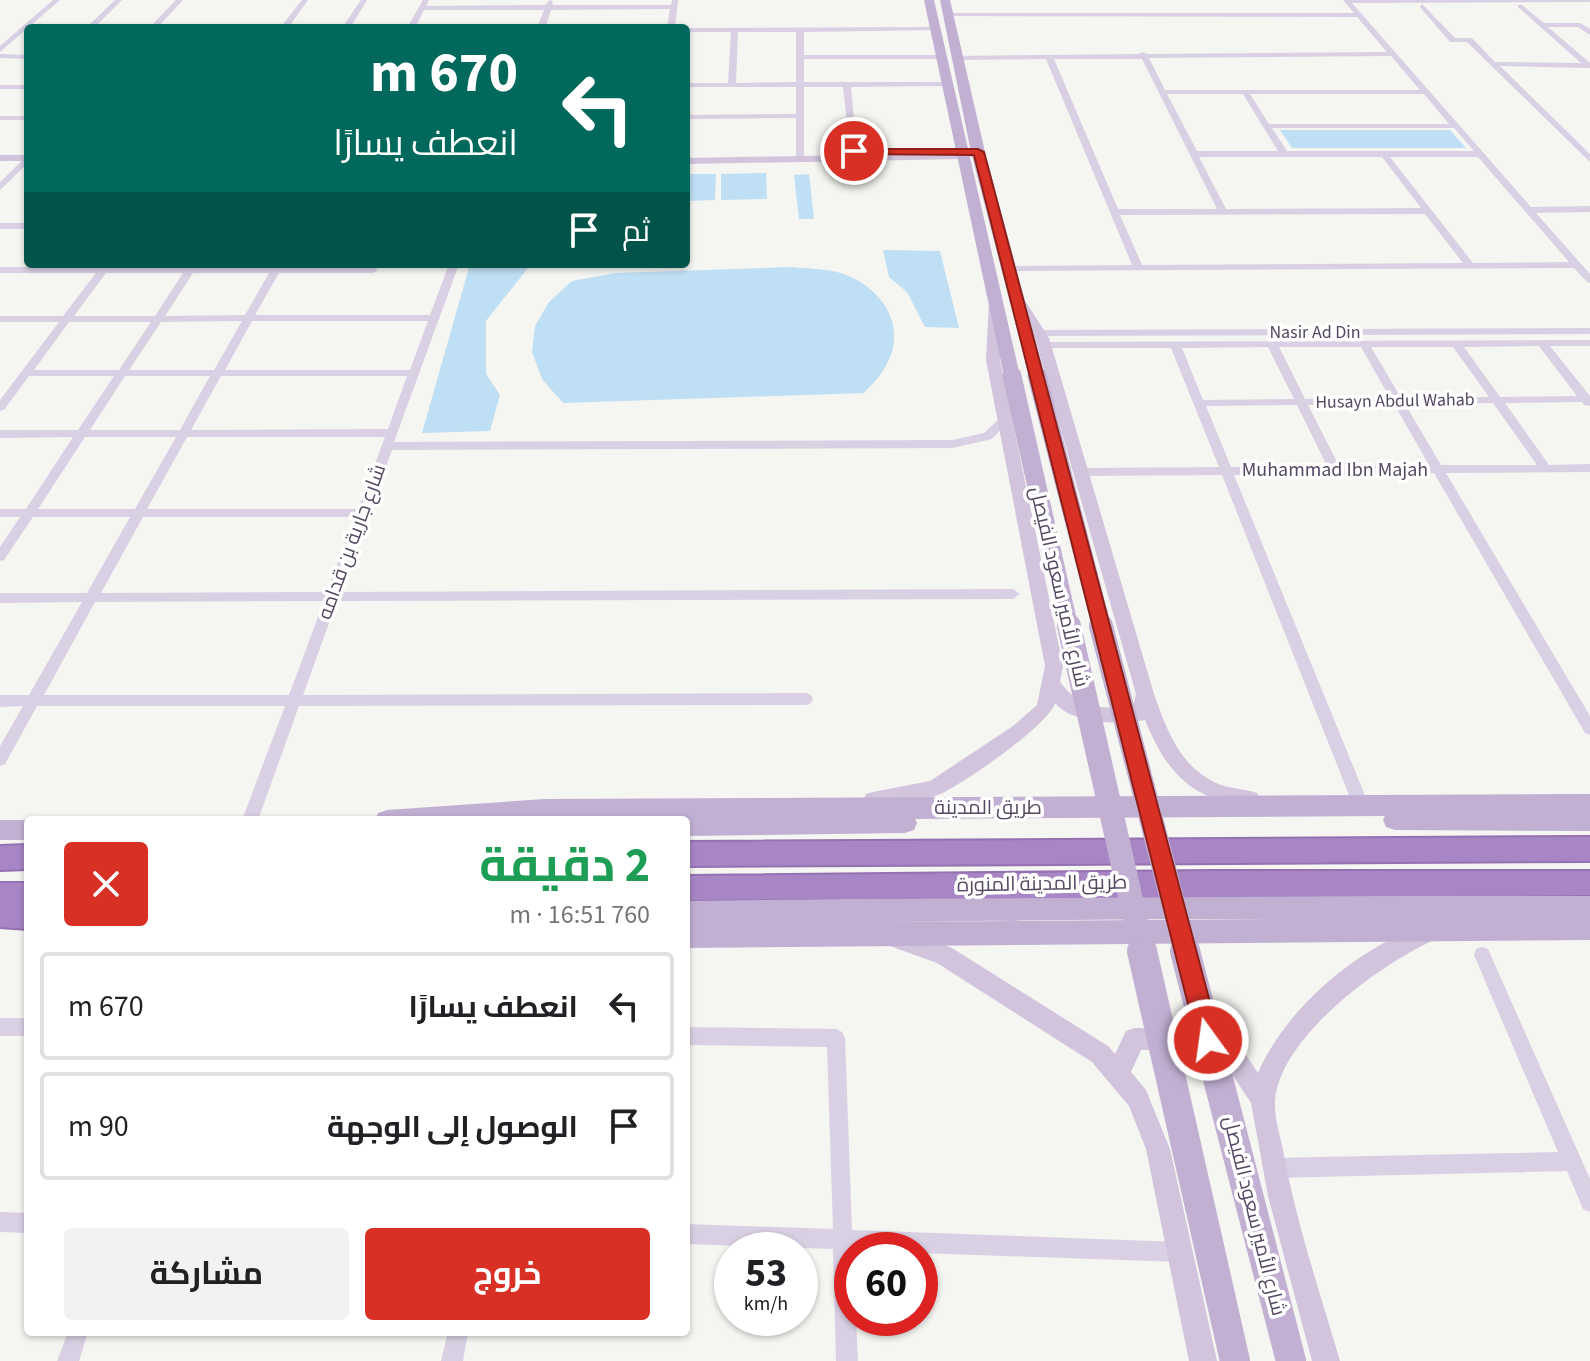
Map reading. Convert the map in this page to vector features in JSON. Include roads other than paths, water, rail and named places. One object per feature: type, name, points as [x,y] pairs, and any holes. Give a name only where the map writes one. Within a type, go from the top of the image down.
[{"type":"highway","name":"طريق المدينة المنورة","points":[[690,854],[1590,849]]},
{"type":"highway","points":[[0,858],[24,857]]},
{"type":"highway","name":"طريق المدينة المنورة","points":[[690,888],[1590,883]]},
{"type":"highway","points":[[0,895],[24,895]]},
{"type":"highway","points":[[0,914],[24,917]]},
{"type":"main road","name":"شارع الأمير سعود الفيصل","points":[[929,0],[994,301],[1024,376],[1151,820],[1291,1361]]},
{"type":"main road","name":"شارع الأمير سعود الفيصل","points":[[947,7],[978,152],[1016,297],[1024,376],[1111,821],[1235,1361]]},
{"type":"main road","name":"طريق المدينة","points":[[444,816],[544,809],[1590,804]]},
{"type":"main road","points":[[690,826],[1151,820],[1590,821]]},
{"type":"main road","points":[[0,830],[24,830]]},
{"type":"main road","points":[[690,913],[1175,907],[1590,908]]},
{"type":"main road","points":[[0,923],[24,919]]},
{"type":"main road","points":[[690,936],[1590,928]]},
{"type":"street","points":[[33,24],[57,0]]},
{"type":"street","points":[[94,24],[119,0]]},
{"type":"street","points":[[157,24],[180,0]]},
{"type":"street","points":[[287,24],[305,0]]},
{"type":"street","points":[[349,24],[364,0]]},
{"type":"street","points":[[1031,0],[1036,15]]},
{"type":"street","points":[[1348,2],[1590,3]]},
{"type":"street","points":[[1348,2],[1590,280]]},
{"type":"street","points":[[1425,2],[1520,6],[1590,3]]},
{"type":"street","points":[[1425,2],[1453,40],[1469,40],[1590,159]]},
{"type":"street","points":[[413,24],[425,4],[675,4],[672,24]]},
{"type":"street","points":[[542,24],[550,4]]},
{"type":"street","points":[[1520,6],[1588,66]]},
{"type":"street","points":[[947,7],[1036,15],[1125,11],[1359,15]]},
{"type":"street","points":[[1294,7],[1300,15]]},
{"type":"street","points":[[1542,25],[1580,25],[1590,33]]},
{"type":"street","points":[[690,30],[936,29]]},
{"type":"street","points":[[732,85],[735,30]]},
{"type":"street","points":[[799,156],[800,30]]},
{"type":"street","points":[[0,33],[24,33]]},
{"type":"street","points":[[0,50],[24,33]]},
{"type":"street","points":[[1143,54],[1223,212]]},
{"type":"street","points":[[957,58],[1393,54]]},
{"type":"street","points":[[0,56],[24,57]]},
{"type":"street","points":[[800,57],[940,57]]},
{"type":"street","points":[[1049,57],[1138,268]]},
{"type":"street","points":[[1494,64],[1588,66]]},
{"type":"street","points":[[847,84],[854,151]]},
{"type":"street","points":[[690,85],[946,84]]},
{"type":"street","points":[[0,87],[24,87]]},
{"type":"street","points":[[1162,92],[1426,92]]},
{"type":"street","points":[[1245,92],[1284,154]]},
{"type":"street","points":[[690,117],[800,116]]},
{"type":"street","points":[[0,118],[24,118]]},
{"type":"street","points":[[1266,126],[1456,126]]},
{"type":"street","points":[[0,151],[24,151]]},
{"type":"street","points":[[799,156],[854,151],[963,153]]},
{"type":"street","points":[[690,157],[978,152]]},
{"type":"street","points":[[1194,154],[1480,154]]},
{"type":"street","points":[[1384,154],[1470,266]]},
{"type":"street","points":[[0,158],[24,158]]},
{"type":"street","points":[[0,187],[24,162]]},
{"type":"street","points":[[1529,210],[1590,209]]},
{"type":"street","points":[[1115,212],[1428,211]]},
{"type":"street","points":[[0,226],[24,226]]},
{"type":"street","points":[[1009,269],[1577,265]]},
{"type":"street","points":[[0,270],[70,268]]},
{"type":"street","points":[[0,408],[104,268]]},
{"type":"street","points":[[0,557],[191,268]]},
{"type":"street","points":[[0,760],[276,268]]},
{"type":"street","points":[[309,268],[373,270]]},
{"type":"street","name":"شارع جارية بن قدامه","points":[[251,816],[453,268]]},
{"type":"street","points":[[1016,297],[1042,339],[1145,694],[1163,745],[1182,770],[1205,788],[1230,798],[1361,805],[1175,344]]},
{"type":"street","points":[[812,808],[893,798],[935,788],[1020,731],[1045,708],[1054,666],[993,360],[994,301]]},
{"type":"street","points":[[0,319],[434,318]]},
{"type":"street","name":"Nasir Ad Din","points":[[1042,339],[1590,331]]},
{"type":"street","name":"Nasir Ad Din","points":[[1042,339],[1175,344],[1590,343]]},
{"type":"street","points":[[1456,343],[1545,468]]},
{"type":"street","points":[[1542,343],[1588,401]]},
{"type":"street","points":[[1272,344],[1335,470]]},
{"type":"street","points":[[1364,344],[1590,729]]},
{"type":"street","points":[[26,373],[414,373]]},
{"type":"street","name":"Husayn Abdul Wahab","points":[[1200,403],[1588,401]]},
{"type":"street","points":[[0,434],[953,444],[988,436],[1005,419]]},
{"type":"street","name":"Muhammad Ibn Majah","points":[[1080,472],[1590,468]]},
{"type":"street","points":[[0,513],[363,513]]},
{"type":"street","points":[[0,598],[1013,594]]},
{"type":"street","points":[[1050,683],[1069,707],[1108,715],[1141,714],[1145,694]]},
{"type":"street","points":[[0,701],[806,699]]},
{"type":"street","points":[[1326,1361],[1274,1168],[1263,1100],[1270,1071],[1302,1026],[1348,978],[1404,941],[1440,928]]},
{"type":"street","points":[[888,935],[944,955],[1100,1054],[1138,1098],[1158,1149],[1203,1361]]},
{"type":"street","points":[[1482,955],[1588,1193]]},
{"type":"street","points":[[0,1027],[24,1027]]},
{"type":"street","points":[[690,1036],[836,1038],[845,1232]]},
{"type":"street","points":[[1118,1075],[1134,1039],[1189,1039],[1238,1063],[1263,1100]]},
{"type":"street","points":[[1274,1168],[1572,1161]]},
{"type":"street","points":[[0,1222],[24,1223]]},
{"type":"street","points":[[690,1234],[834,1239]]},
{"type":"street","points":[[938,1243],[1180,1252]]},
{"type":"street","points":[[68,1361],[77,1336]]},
{"type":"street","points":[[452,1361],[457,1336]]},
{"type":"street","points":[[847,1336],[847,1361]]}]
